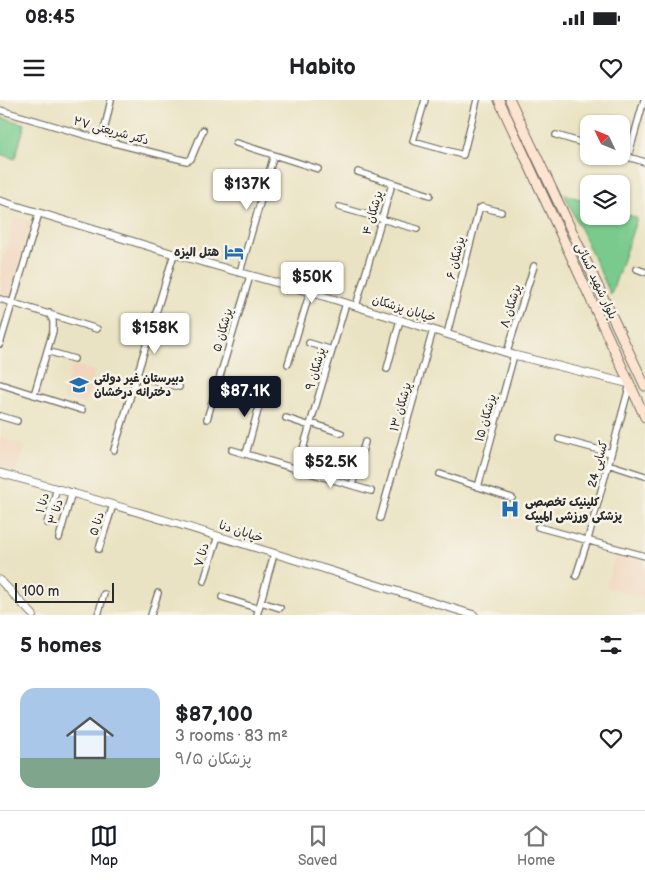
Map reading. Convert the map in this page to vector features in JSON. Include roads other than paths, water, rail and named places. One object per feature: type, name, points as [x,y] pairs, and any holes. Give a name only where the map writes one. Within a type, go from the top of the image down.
[{"type":"main road","name":"بلوار شهید کسائی","points":[[499,100],[645,417]]},
{"type":"main road","name":"بلوار شهید کسائی","points":[[510,100],[645,386]]},
{"type":"main road","points":[[537,184],[548,180]]},
{"type":"street","points":[[102,140],[111,100]]},
{"type":"street","points":[[425,100],[413,141],[463,155],[477,100]]},
{"type":"street","points":[[630,150],[644,100]]},
{"type":"street","name":"۲۷ دکتر شریعتی","points":[[0,110],[102,140],[190,160],[203,130]]},
{"type":"street","points":[[556,135],[580,142]]},
{"type":"street","points":[[236,143],[318,169]]},
{"type":"street","points":[[240,272],[274,155]]},
{"type":"street","points":[[630,158],[645,162]]},
{"type":"street","points":[[358,172],[430,195]]},
{"type":"street","name":"۴ پزشکان","points":[[356,306],[392,184]]},
{"type":"street","name":"خیابان پزشکان","points":[[0,201],[174,254],[310,292],[511,354],[630,384]]},
{"type":"street","points":[[340,207],[417,229]]},
{"type":"street","name":"۶ پزشکان","points":[[447,334],[479,209],[482,207],[501,212]]},
{"type":"street","points":[[0,344],[39,213]]},
{"type":"street","points":[[114,450],[174,254]]},
{"type":"street","name":"۸ پزشکان","points":[[511,354],[534,266]]},
{"type":"street","points":[[637,269],[645,272]]},
{"type":"street","name":"۵ پزشکان","points":[[208,419],[250,276]]},
{"type":"street","points":[[288,364],[310,292]]},
{"type":"street","points":[[0,298],[97,329]]},
{"type":"street","name":"۹ پزشکان","points":[[297,469],[346,303]]},
{"type":"street","points":[[34,394],[52,331],[53,321],[49,313]]},
{"type":"street","points":[[387,369],[400,320]]},
{"type":"street","name":"۱۳ پزشکان","points":[[380,518],[434,330]]},
{"type":"street","points":[[310,343],[332,350]]},
{"type":"street","points":[[47,351],[74,359]]},
{"type":"street","name":"۱۵ پزشکان","points":[[478,487],[511,354]]},
{"type":"street","points":[[138,376],[178,387]]},
{"type":"street","points":[[0,384],[82,410]]},
{"type":"street","name":"کسایی 24","points":[[576,576],[588,539],[630,384]]},
{"type":"street","points":[[246,454],[264,388]]},
{"type":"street","points":[[0,416],[16,421]]},
{"type":"street","points":[[286,418],[341,433]]},
{"type":"street","points":[[559,439],[611,453]]},
{"type":"street","points":[[352,484],[365,442]]},
{"type":"street","points":[[232,450],[371,491]]},
{"type":"street","points":[[608,464],[645,476]]},
{"type":"street","name":"خیابان دنا","points":[[0,473],[72,492],[474,615]]},
{"type":"street","points":[[440,474],[512,498]]},
{"type":"street","name":"۱ دنا","points":[[47,523],[57,488]]},
{"type":"street","name":"۳ دنا","points":[[59,538],[72,492]]},
{"type":"street","name":"۵ دنا","points":[[100,550],[113,505]]},
{"type":"street","points":[[538,526],[643,555]]},
{"type":"street","name":"۷ دنا","points":[[204,581],[218,536]]},
{"type":"street","points":[[222,598],[258,612],[274,554]]},
{"type":"street","points":[[0,580],[32,615]]},
{"type":"street","points":[[151,615],[158,593]]},
{"type":"street","points":[[98,615],[104,594]]},
{"type":"street","points":[[261,602],[280,608]]},
{"type":"place","name":"هتل الیزه","points":[[234,252]]},
{"type":"place","name":"دبیرستان غیر دولتی دخترانه درخشان","points":[[79,385]]},
{"type":"place","name":"کلینیک تخصصی پزشکی ورزشی المپیک","points":[[510,509]]}]
